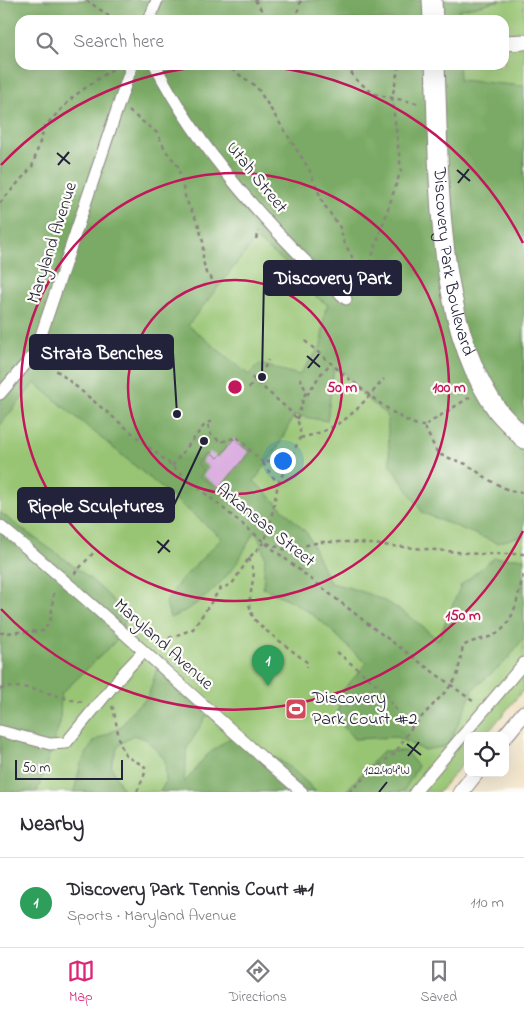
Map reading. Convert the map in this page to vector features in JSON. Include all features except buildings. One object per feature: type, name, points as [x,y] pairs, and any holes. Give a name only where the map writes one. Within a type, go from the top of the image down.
[{"type":"street","points":[[151,15],[157,0]]},
{"type":"street","points":[[432,0],[433,15]]},
{"type":"street","points":[[509,43],[524,42]]},
{"type":"street","name":"Maryland Avenue","points":[[0,394],[35,353],[120,95],[130,70]]},
{"type":"street","name":"Utah Street","points":[[158,70],[195,129],[254,206],[316,272],[350,295]]},
{"type":"street","name":"Discovery Park Boulevard","points":[[435,70],[443,244],[459,329],[476,370],[498,410],[524,438]]},
{"type":"street","name":"Maryland Avenue","points":[[0,526],[65,579],[237,737],[302,792]]},
{"type":"street","points":[[0,731],[50,744],[66,743],[102,698],[144,651]]},
{"type":"street","points":[[415,792],[524,663]]},
{"type":"street","points":[[508,732],[524,712]]},
{"type":"street","points":[[461,792],[473,777]]},
{"type":"path","points":[[86,0],[108,15]]},
{"type":"path","points":[[255,0],[264,15]]},
{"type":"path","points":[[296,15],[301,0]]},
{"type":"path","points":[[0,203],[32,167],[45,126],[74,96],[111,70]]},
{"type":"path","points":[[232,70],[256,86],[309,169],[323,202],[342,229],[343,240],[358,268],[366,272]]},
{"type":"path","points":[[350,70],[354,78],[374,94],[415,104],[426,104]]},
{"type":"path","points":[[350,295],[366,272],[401,170],[392,98],[398,70]]},
{"type":"path","points":[[120,95],[130,112],[157,133],[166,151],[178,166],[186,200],[198,223],[203,242],[206,273],[216,283]]},
{"type":"path","points":[[305,341],[369,395],[403,420],[416,426],[424,426],[470,397]]},
{"type":"path","name":"Arkansas Street","points":[[35,353],[264,542],[372,627],[486,710]]},
{"type":"path","points":[[258,383],[268,360]]},
{"type":"path","points":[[144,651],[157,643],[193,630],[220,589],[232,584],[249,558],[264,542],[269,529],[278,484],[300,438],[297,419],[305,398],[320,375],[331,363]]},
{"type":"path","points":[[249,375],[297,419]]},
{"type":"path","points":[[299,375],[306,391],[305,398]]},
{"type":"path","points":[[300,438],[334,428],[350,417],[384,379]]},
{"type":"path","points":[[249,388],[255,380]]},
{"type":"path","points":[[172,466],[207,422]]},
{"type":"path","points":[[207,422],[212,422]]},
{"type":"path","points":[[207,422],[211,435],[221,442],[237,437],[263,463],[278,484]]},
{"type":"path","points":[[424,426],[438,454],[466,464],[510,491],[524,493]]},
{"type":"path","points":[[263,463],[292,453]]},
{"type":"path","points":[[264,542],[286,550],[320,542],[350,542],[478,554],[524,554]]},
{"type":"path","points":[[0,634],[44,631],[51,618],[54,587],[75,574],[95,551]]},
{"type":"path","points":[[249,558],[254,573],[249,604],[253,618],[264,629],[308,663],[307,668]]},
{"type":"path","points":[[349,792],[394,753],[412,727],[435,706],[457,677],[463,646],[474,639],[494,636],[506,625],[517,601],[524,571]]},
{"type":"path","points":[[338,652],[382,689],[398,713],[412,727]]},
{"type":"path","points":[[0,689],[7,687],[41,690],[82,702],[102,698],[111,704],[117,717],[122,750],[127,756],[145,767],[145,773],[137,792]]},
{"type":"path","points":[[410,723],[416,723]]},
{"type":"green space","points":[[0,0],[524,0],[524,689],[488,732],[464,732],[464,762],[439,792],[0,792]]},
{"type":"green space","points":[[0,0],[501,0],[459,10],[459,15],[15,15],[15,70],[459,70],[459,80],[524,86],[524,535],[497,543],[423,513],[390,464],[387,415],[365,397],[345,373],[334,368],[327,421],[294,415],[277,449],[254,481],[307,533],[330,583],[363,592],[388,603],[400,610],[438,640],[461,585],[494,558],[524,558],[524,637],[508,659],[474,688],[448,746],[424,750],[396,737],[354,739],[337,719],[341,693],[367,663],[328,627],[308,612],[290,600],[263,588],[265,557],[256,530],[238,561],[216,587],[190,608],[170,618],[166,602],[180,581],[222,538],[35,383],[0,425]],"holes":[[[256,239],[319,290],[315,296],[328,305],[325,311],[321,346],[299,375],[259,364],[249,375],[188,325]]]},
{"type":"green space","points":[[0,512],[83,573],[114,601],[127,617],[116,641],[61,694],[60,723],[37,792],[0,792]]},
{"type":"green space","points":[[158,666],[211,709],[187,748],[184,783],[206,756],[231,737],[256,747],[277,759],[297,773],[316,792],[160,792],[166,781],[165,760],[146,739],[133,735],[118,746],[111,766],[124,792],[74,792],[81,763],[94,741],[121,727],[132,711],[148,697]]},
{"type":"green space","points":[[383,751],[405,751],[418,766],[405,789],[401,792],[345,792]]},
{"type":"place","name":"Discovery Park","points":[[262,377]]},
{"type":"place","name":"Strata Benches","points":[[177,414]]},
{"type":"place","name":"Ripple Sculptures","points":[[204,441]]},
{"type":"place","name":"Discovery Park Tennis Court #1","points":[[268,686]]},
{"type":"place","name":"Discovery Park Court #2","points":[[296,709]]}]
